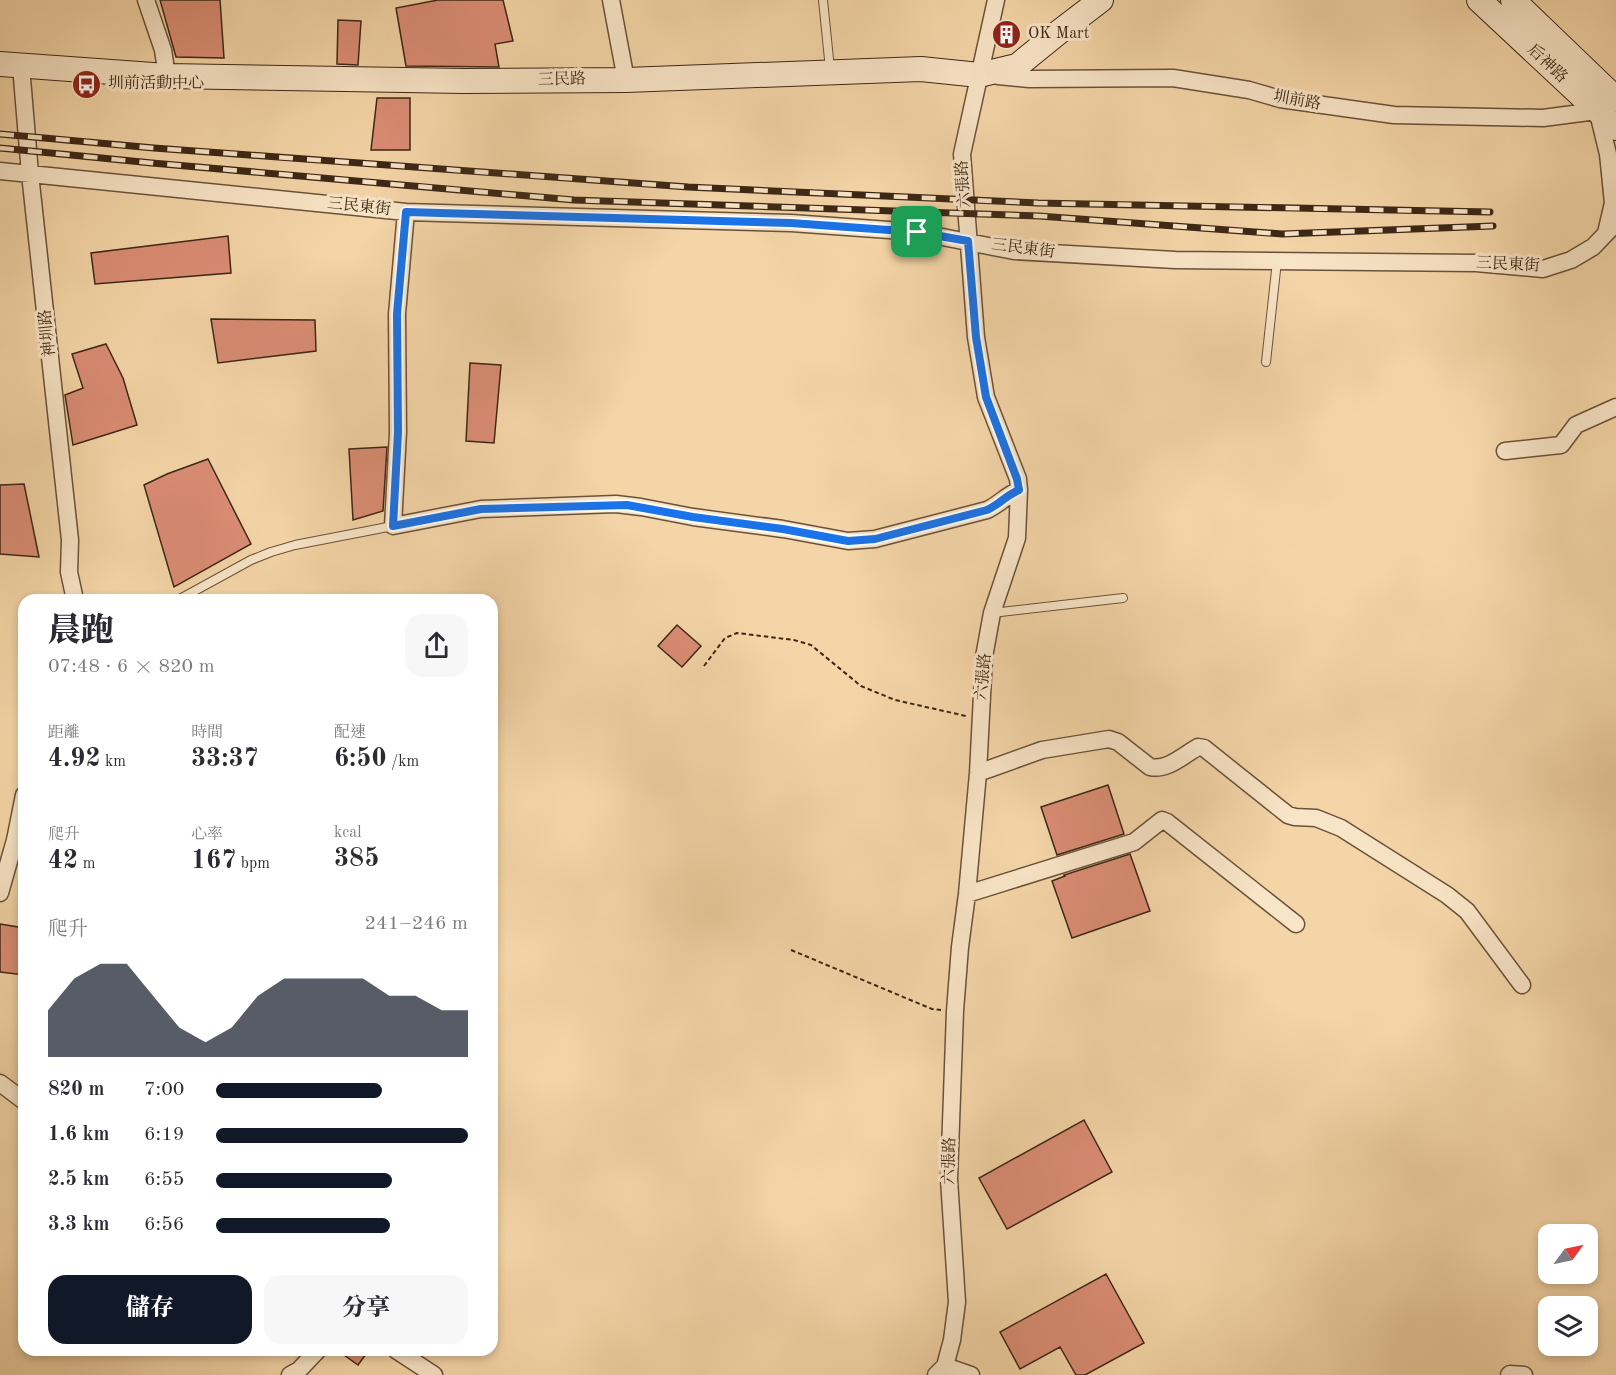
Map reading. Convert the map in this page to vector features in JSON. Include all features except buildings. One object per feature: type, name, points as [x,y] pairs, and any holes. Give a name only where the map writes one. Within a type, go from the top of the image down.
[{"type":"street","points":[[146,0],[163,50],[167,76]]},
{"type":"street","points":[[611,0],[626,80]]},
{"type":"street","name":"六張路","points":[[940,1370],[952,1340],[957,1302],[949,1179],[956,1011],[960,947],[978,772],[984,657],[992,613],[1017,538],[1019,490],[986,397],[976,337],[962,154],[996,0]]},
{"type":"street","name":"三民路","points":[[10,65],[167,76],[464,81],[626,80],[921,69],[979,75],[1017,66],[1101,0]]},
{"type":"street","name":"后神路","points":[[1479,0],[1610,106]]},
{"type":"street","name":"后神路","points":[[1513,0],[1610,106],[1616,128]]},
{"type":"street","name":"神圳路","points":[[10,65],[30,174],[70,540],[69,572],[74,594]]},
{"type":"street","name":"圳前路","points":[[979,75],[1029,78],[1173,78],[1249,90],[1280,99],[1394,115],[1543,118],[1610,106]]},
{"type":"street","name":"三民東街","points":[[0,171],[406,212],[791,223],[917,232],[1014,251],[1070,255],[1175,260],[1476,263],[1543,269],[1570,260],[1593,247],[1611,228],[1613,203],[1608,154],[1610,106]]},
{"type":"street","points":[[406,212],[397,314],[398,432],[393,526],[481,509],[627,505],[848,541],[861,541],[987,510],[999,504],[1007,495],[1019,490]]},
{"type":"street","points":[[1505,451],[1561,445],[1576,425],[1616,406]]},
{"type":"street","points":[[978,772],[1042,750],[1109,738],[1154,768],[1168,765],[1198,747],[1204,748],[1288,815],[1295,818],[1316,818],[1341,828],[1447,895],[1467,911],[1522,985]]},
{"type":"street","points":[[967,894],[1134,842],[1162,820],[1296,924]]},
{"type":"street","points":[[0,893],[18,825]]},
{"type":"street","points":[[0,1083],[18,1096]]},
{"type":"street","points":[[290,1375],[299,1370],[312,1356]]},
{"type":"street","points":[[405,1356],[434,1375]]},
{"type":"street","points":[[940,1370],[971,1375]]},
{"type":"street","points":[[1509,1375],[1524,1375]]},
{"type":"lane","points":[[823,0],[831,72]]},
{"type":"lane","points":[[1266,362],[1277,261]]},
{"type":"lane","points":[[189,594],[250,560],[271,552],[295,545],[393,526]]},
{"type":"lane","points":[[992,613],[1123,598]]},
{"type":"path","points":[[704,666],[725,638],[737,633],[794,640],[811,645],[861,686],[895,700],[981,718]]},
{"type":"path","points":[[791,950],[932,1009],[956,1011]]},
{"type":"railway","points":[[0,134],[154,148],[688,187],[1038,203],[1490,212]]},
{"type":"railway","points":[[0,148],[574,200],[1039,216],[1282,234],[1493,226]]},
{"type":"place","name":"OK Mart","points":[[1007,34]]},
{"type":"place","name":"圳前活動中心","points":[[87,84]]},
{"type":"route","points":[[406,212],[791,223],[917,232],[968,241],[976,337],[986,397],[1019,490],[1007,495],[994,507],[861,541],[848,541],[616,504],[481,509],[393,526],[398,432],[397,314],[406,212]]}]
